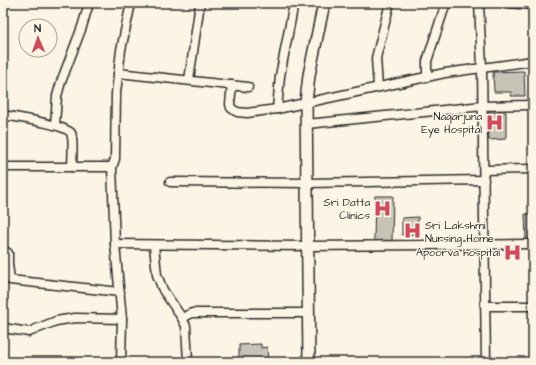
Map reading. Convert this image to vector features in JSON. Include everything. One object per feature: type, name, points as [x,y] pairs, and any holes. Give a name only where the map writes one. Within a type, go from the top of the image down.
[{"type":"street","points":[[55,126],[55,110],[59,89],[89,3]]},
{"type":"street","points":[[121,362],[122,319],[115,244],[112,167],[115,159],[116,93],[118,74],[121,50],[131,3]]},
{"type":"street","points":[[189,80],[200,3]]},
{"type":"street","points":[[277,109],[280,76],[294,3]]},
{"type":"street","points":[[309,362],[306,102],[309,75],[324,3]]},
{"type":"street","points":[[378,87],[376,58],[390,3]]},
{"type":"street","points":[[427,77],[427,61],[446,3]]},
{"type":"street","points":[[479,3],[484,170],[486,362]]},
{"type":"street","points":[[509,3],[533,5]]},
{"type":"street","points":[[232,85],[231,108],[238,112],[247,113],[277,109],[445,73],[533,62]]},
{"type":"street","points":[[118,74],[248,87]]},
{"type":"street","points":[[307,124],[482,106],[533,105]]},
{"type":"street","points":[[3,115],[65,128],[70,132],[72,137],[72,167]]},
{"type":"street","points":[[3,167],[112,167]]},
{"type":"street","points":[[484,170],[533,169]]},
{"type":"street","points":[[170,182],[484,180]]},
{"type":"street","points":[[115,244],[308,246],[533,244]]},
{"type":"street","points":[[154,245],[157,275],[163,290],[186,326],[188,362]]},
{"type":"street","points":[[3,250],[8,253],[10,280],[120,292]]},
{"type":"street","points":[[486,306],[533,306]]},
{"type":"street","points":[[182,318],[192,313],[309,313]]},
{"type":"street","points":[[3,328],[29,332],[56,321],[68,319],[122,319]]},
{"type":"building","points":[[524,71],[525,96],[511,96],[511,92],[494,92],[493,72]]},
{"type":"building","points":[[488,112],[506,112],[506,139],[489,140]]},
{"type":"building","points":[[375,196],[393,196],[392,241],[374,241]]},
{"type":"building","points":[[525,214],[533,214],[533,240],[526,241]]},
{"type":"building","points":[[418,217],[418,234],[402,235],[402,218]]},
{"type":"building","points":[[261,344],[261,348],[267,347],[268,362],[207,362],[239,360],[239,345]]},
{"type":"place","name":"Nagarjuna Eye Hospital","points":[[495,122]]},
{"type":"place","name":"Sri Datta Clinics","points":[[383,208]]},
{"type":"place","name":"Sri Lakshmi Nursing Home","points":[[412,231]]},
{"type":"place","name":"Apoorva hospital","points":[[513,252]]}]
